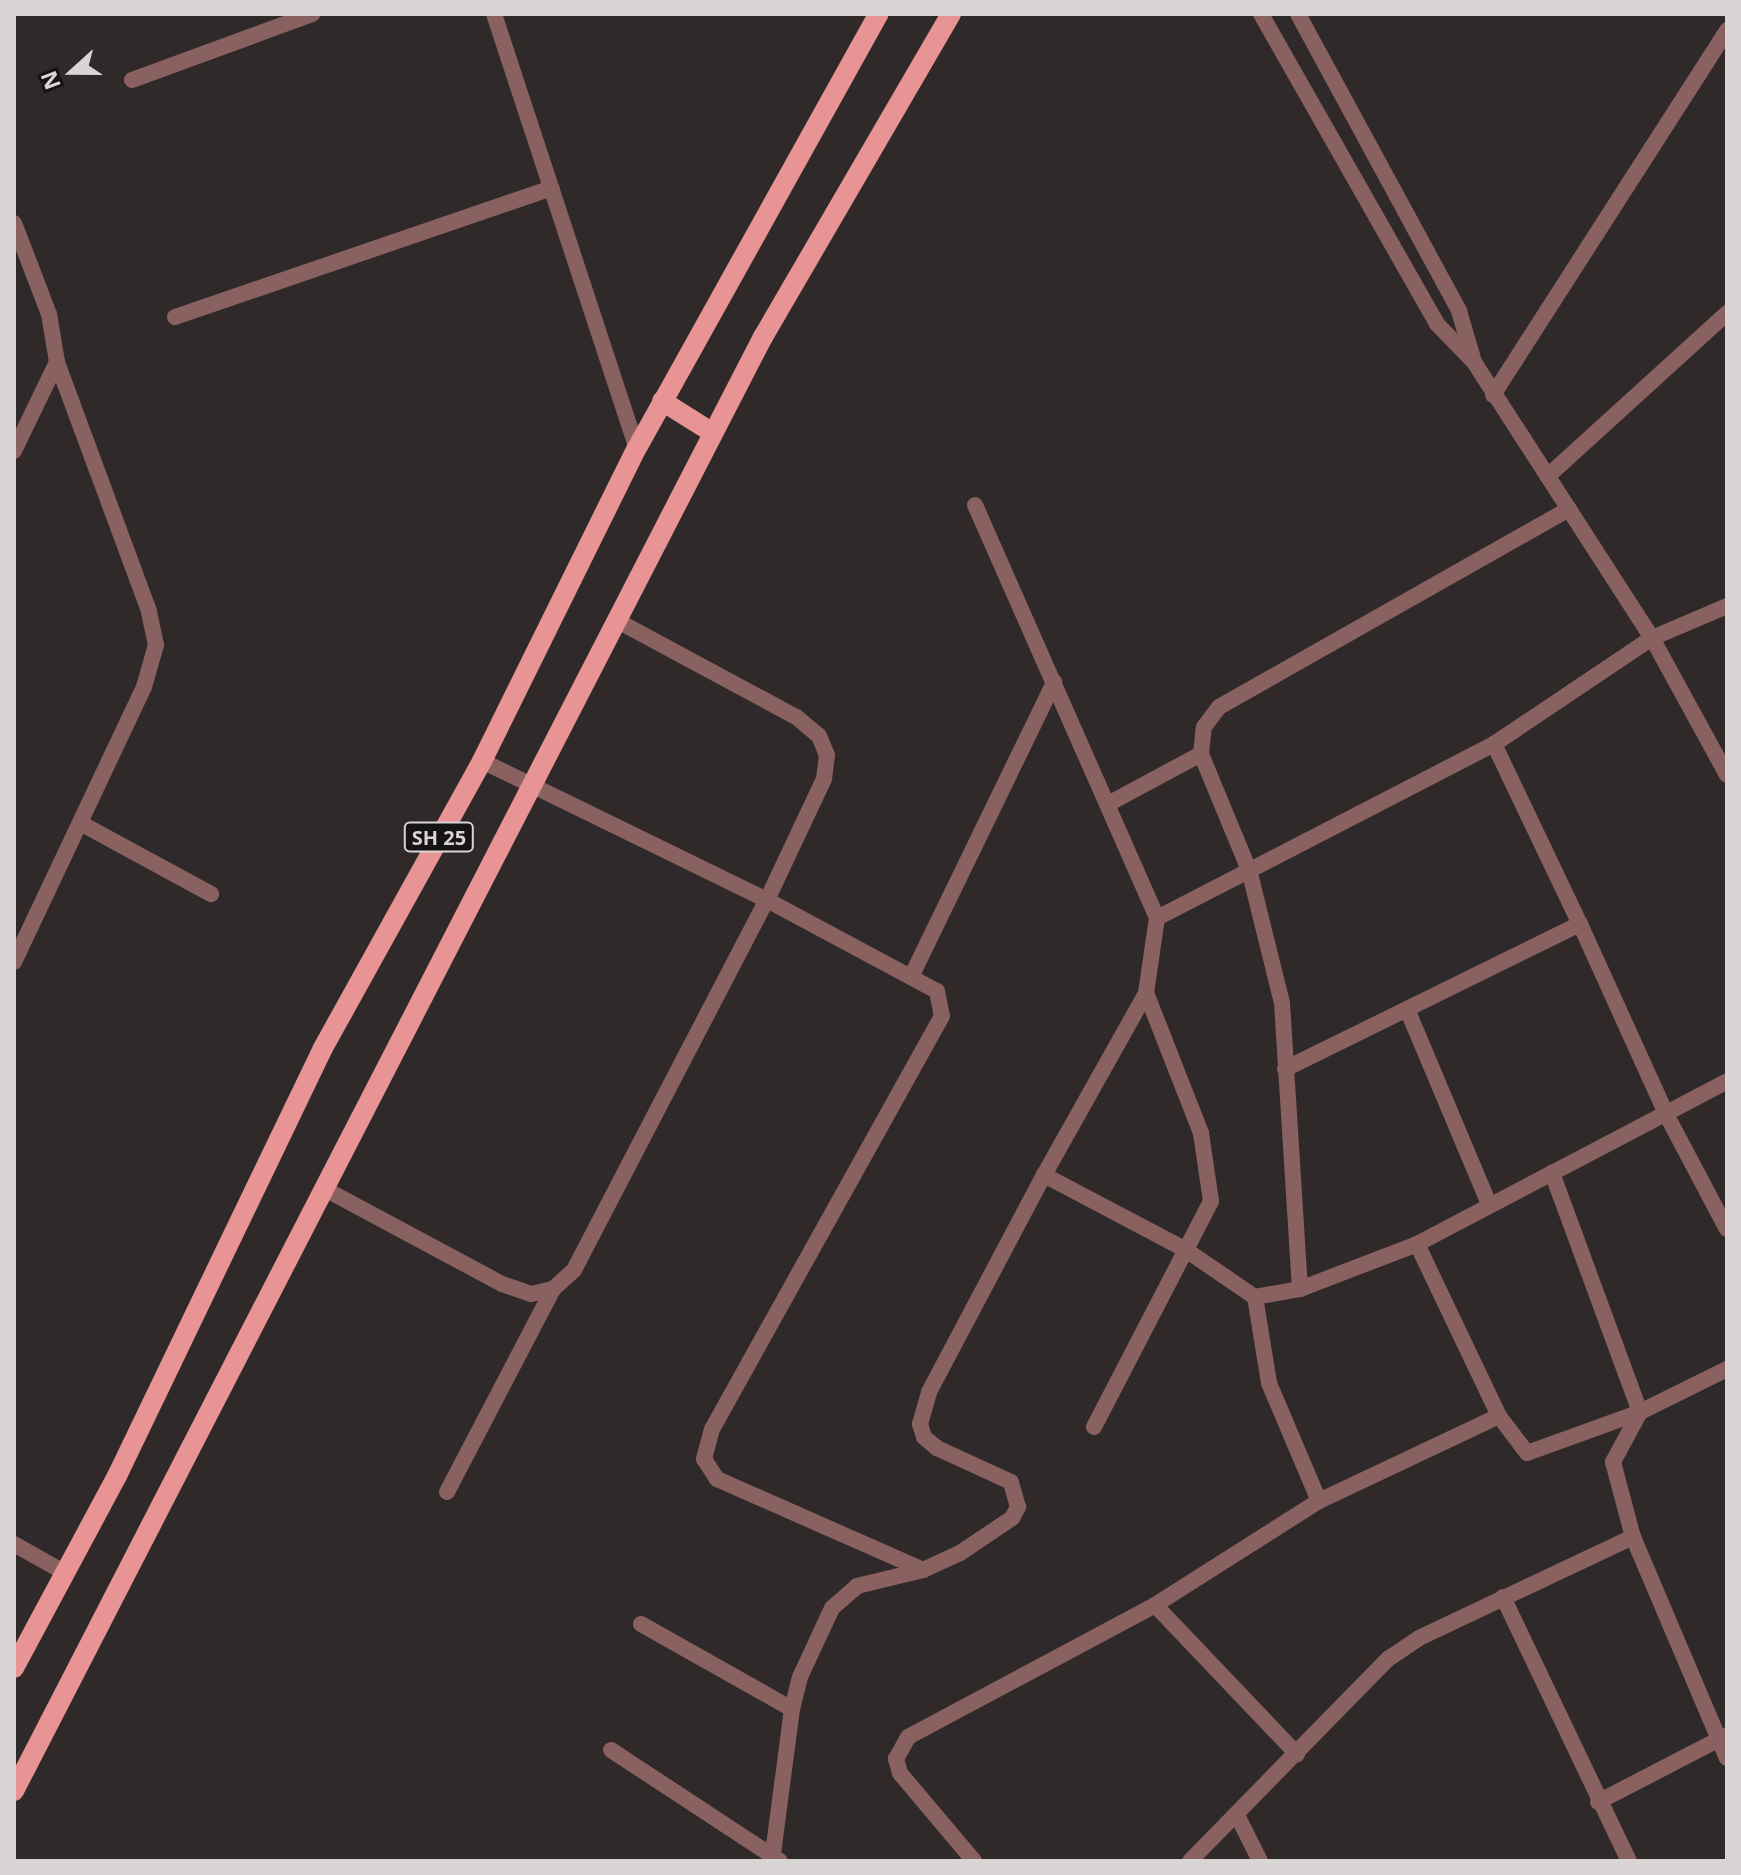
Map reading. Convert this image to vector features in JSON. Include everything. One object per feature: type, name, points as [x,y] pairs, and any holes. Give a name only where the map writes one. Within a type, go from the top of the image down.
[{"type":"main road","name":"SH 25","points":[[14,1668],[62,1571],[117,1476],[323,1048],[482,761],[662,401],[879,14]]},
{"type":"main road","points":[[14,1791],[713,433],[951,14]]},
{"type":"main road","points":[[662,401],[713,433]]},
{"type":"street","points":[[132,80],[312,14]]},
{"type":"street","points":[[494,14],[637,448]]},
{"type":"street","points":[[1261,14],[1437,324],[1474,362]]},
{"type":"street","points":[[1298,14],[1459,311],[1474,362],[1652,638],[1727,775]]},
{"type":"street","points":[[1493,395],[1727,30]]},
{"type":"street","points":[[175,317],[551,188]]},
{"type":"street","points":[[14,223],[49,314],[57,362],[149,611],[156,645],[144,687],[82,824],[14,962]]},
{"type":"street","points":[[1549,475],[1727,313]]},
{"type":"street","points":[[14,451],[57,362]]},
{"type":"street","points":[[611,1750],[775,1858],[792,1709],[815,1638],[832,1608],[857,1586],[923,1570],[997,1529],[1018,1507],[1011,1482],[937,1448],[924,1437],[920,1424],[929,1392],[1044,1175],[1146,993],[1157,918],[975,505]]},
{"type":"street","points":[[1300,1289],[1282,1003],[1249,870],[1201,754],[1204,727],[1219,707],[1569,509]]},
{"type":"street","points":[[1157,918],[1494,744],[1652,638],[1727,606]]},
{"type":"street","points":[[447,1492],[553,1289],[574,1270],[767,900],[824,779],[827,755],[819,736],[796,717],[616,620]]},
{"type":"street","points":[[911,977],[1054,682]]},
{"type":"street","points":[[1494,744],[1666,1114],[1727,1229]]},
{"type":"street","points":[[1108,804],[1201,754]]},
{"type":"street","points":[[482,761],[767,900],[937,991],[942,1016],[712,1429],[704,1459],[717,1479],[923,1570]]},
{"type":"street","points":[[82,824],[211,894]]},
{"type":"street","points":[[1285,1069],[1580,924]]},
{"type":"street","points":[[1094,1427],[1211,1201],[1213,1185],[1201,1133],[1146,993]]},
{"type":"street","points":[[1407,1009],[1488,1202]]},
{"type":"street","points":[[1044,1175],[1186,1250],[1255,1297],[1300,1289],[1417,1244],[1488,1202],[1552,1173],[1727,1081]]},
{"type":"street","points":[[1552,1173],[1640,1412],[1613,1462],[1633,1537],[1722,1737],[1727,1758]]},
{"type":"street","points":[[323,1188],[502,1284],[531,1294],[553,1289]]},
{"type":"street","points":[[1417,1244],[1499,1416],[1527,1453],[1640,1412],[1727,1369]]},
{"type":"street","points":[[1255,1297],[1260,1352],[1269,1383],[1319,1501]]},
{"type":"street","points":[[974,1861],[907,1785],[896,1759],[901,1745],[1155,1605],[1319,1501],[1499,1416]]},
{"type":"street","points":[[1190,1861],[1238,1817],[1388,1659],[1503,1597],[1633,1537]]},
{"type":"street","points":[[14,1544],[62,1571]]},
{"type":"street","points":[[1503,1597],[1598,1802],[1629,1861]]},
{"type":"street","points":[[1155,1605],[1297,1754]]},
{"type":"street","points":[[641,1624],[792,1709]]},
{"type":"street","points":[[1598,1802],[1722,1737]]},
{"type":"street","points":[[1238,1817],[1260,1861]]}]
